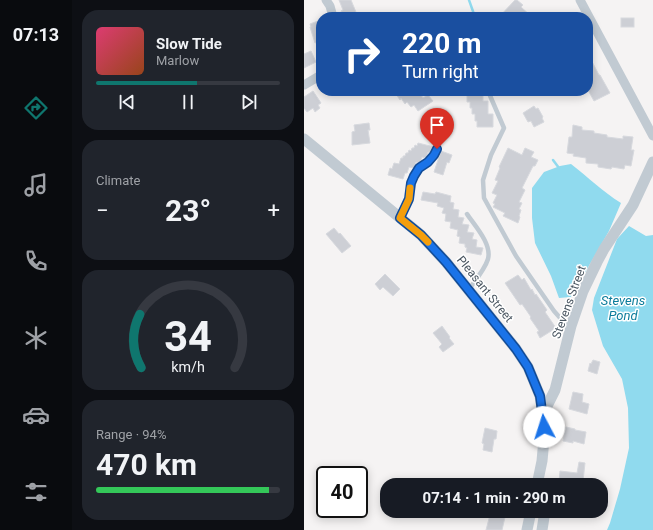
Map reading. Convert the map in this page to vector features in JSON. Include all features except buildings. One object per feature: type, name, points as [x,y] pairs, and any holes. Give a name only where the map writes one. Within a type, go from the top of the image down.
[{"type":"street","points":[[326,0],[332,12]]},
{"type":"street","points":[[580,0],[586,12]]},
{"type":"street","points":[[593,24],[653,136]]},
{"type":"street","points":[[304,85],[316,78]]},
{"type":"street","name":"Pleasant Street","points":[[304,139],[421,235],[446,262],[516,349],[528,367],[540,396],[543,414]]},
{"type":"street","name":"Stevens Street","points":[[538,478],[544,439],[543,414],[555,390],[570,329],[597,262],[633,205],[653,162]]},
{"type":"street","points":[[542,461],[545,478]]},
{"type":"street","points":[[527,530],[530,518]]},
{"type":"street","points":[[542,530],[544,518]]},
{"type":"lane","points":[[490,96],[504,128],[491,155],[483,180],[484,198],[516,256],[554,311],[570,329]]},
{"type":"lane","points":[[400,218],[409,199],[411,183],[414,176],[419,168],[428,162],[434,155],[437,149]]},
{"type":"lane","points":[[467,214],[487,244],[489,254],[487,261],[469,289]]},
{"type":"water","name":"Stevens Pond","points":[[571,164],[621,203],[609,231],[571,297],[559,298],[551,276],[535,243],[532,218],[532,188],[544,172],[560,166]]},
{"type":"water","name":"Stevens Pond","points":[[629,226],[646,236],[653,235],[653,530],[607,530],[620,489],[629,448],[628,408],[622,379],[603,346],[592,310],[594,298],[617,239]]},
{"type":"waterway","points":[[469,0],[473,12]]},
{"type":"waterway","points":[[553,160],[559,168]]},
{"type":"slow traffic","points":[[410,188],[409,199],[400,218],[428,242]]},
{"type":"route","points":[[437,149],[434,155],[428,162],[419,168],[414,176],[411,183],[409,199],[400,218],[421,235],[446,262],[516,349],[528,367],[535,382],[540,396],[544,427]]}]
